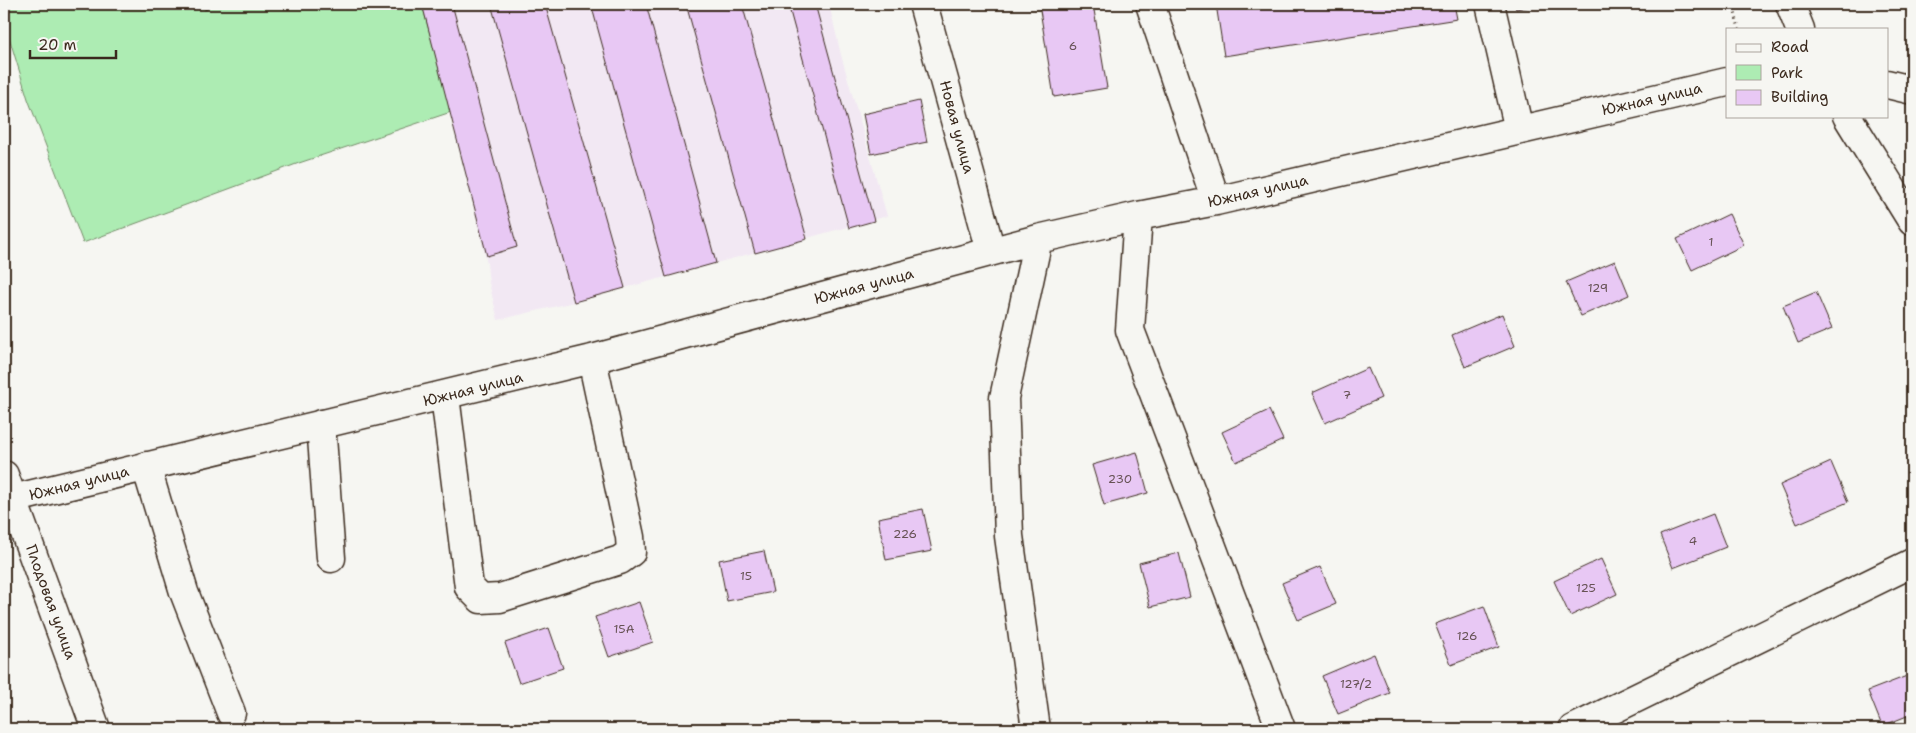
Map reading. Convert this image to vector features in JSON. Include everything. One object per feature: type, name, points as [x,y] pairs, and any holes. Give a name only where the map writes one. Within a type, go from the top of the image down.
[{"type":"street","name":"Новая улица","points":[[923,4],[991,251]]},
{"type":"street","points":[[1150,4],[1216,201]]},
{"type":"street","points":[[1490,4],[1519,130]]},
{"type":"street","points":[[1790,4],[1800,28]]},
{"type":"street","name":"Южная улица","points":[[7,491],[146,466],[445,396],[592,360],[1038,239],[1138,216],[1216,201],[1726,82]]},
{"type":"street","points":[[1888,84],[1912,90]]},
{"type":"street","points":[[1848,118],[1912,220]]},
{"type":"street","points":[[1138,216],[1130,330],[1282,729]]},
{"type":"street","points":[[1036,729],[1009,536],[1004,398],[1038,239]]},
{"type":"street","points":[[445,396],[468,587],[481,599],[500,598],[620,560],[631,552],[630,537],[592,360]]},
{"type":"street","points":[[321,424],[331,558]]},
{"type":"street","points":[[146,466],[184,592],[231,714]]},
{"type":"street","name":"Плодовая улица","points":[[7,491],[96,729]]},
{"type":"street","points":[[1573,729],[1912,562]]},
{"type":"path","points":[[205,4],[206,11]]},
{"type":"path","points":[[1733,4],[1739,28]]},
{"type":"shaded area","points":[[422,4],[829,4],[841,55],[887,216],[574,302],[498,320],[489,283],[487,264],[451,112]]},
{"type":"green space","points":[[4,4],[422,4],[451,112],[299,163],[83,243],[28,99],[4,21]]},
{"type":"building","points":[[422,4],[452,4],[517,247],[487,256]]},
{"type":"building","points":[[491,4],[545,4],[625,288],[574,302]]},
{"type":"building","points":[[591,4],[646,4],[716,263],[666,277]]},
{"type":"building","points":[[686,4],[742,4],[807,239],[755,253]]},
{"type":"building","points":[[788,4],[815,4],[874,221],[849,228]]},
{"type":"building","points":[[1039,4],[1093,4],[1107,88],[1054,97]]},
{"type":"building","points":[[1216,4],[1454,4],[1457,19],[1224,56]]},
{"type":"building","points":[[1514,4],[1542,4],[1516,9]]},
{"type":"building","points":[[919,101],[927,142],[871,154],[863,114]]},
{"type":"building","points":[[1729,214],[1744,245],[1692,270],[1677,239]]},
{"type":"building","points":[[1615,261],[1629,295],[1581,316],[1566,282]]},
{"type":"building","points":[[1816,292],[1832,329],[1798,343],[1783,306]]},
{"type":"building","points":[[1502,314],[1515,346],[1465,367],[1452,335]]},
{"type":"building","points":[[1368,368],[1381,398],[1325,423],[1312,393]]},
{"type":"building","points":[[1269,410],[1283,440],[1236,462],[1222,432]]},
{"type":"building","points":[[1137,452],[1148,493],[1104,505],[1092,465]]},
{"type":"building","points":[[1831,462],[1848,502],[1797,524],[1780,485]]},
{"type":"building","points":[[923,509],[932,551],[886,560],[878,518]]},
{"type":"building","points":[[1713,514],[1726,547],[1673,568],[1660,535]]},
{"type":"building","points":[[764,551],[773,592],[727,601],[719,560]]},
{"type":"building","points":[[1179,553],[1190,597],[1150,607],[1139,563]]},
{"type":"building","points":[[1601,559],[1617,594],[1570,616],[1554,581]]},
{"type":"building","points":[[1320,567],[1336,604],[1298,620],[1282,583]]},
{"type":"building","points":[[639,602],[653,642],[609,657],[595,617]]},
{"type":"building","points":[[1484,606],[1499,647],[1451,665],[1435,624]]},
{"type":"building","points":[[549,628],[563,668],[519,683],[505,643]]},
{"type":"building","points":[[1374,654],[1390,693],[1338,714],[1322,676]]},
{"type":"building","points":[[1912,674],[1912,714],[1882,726],[1868,691]]}]
